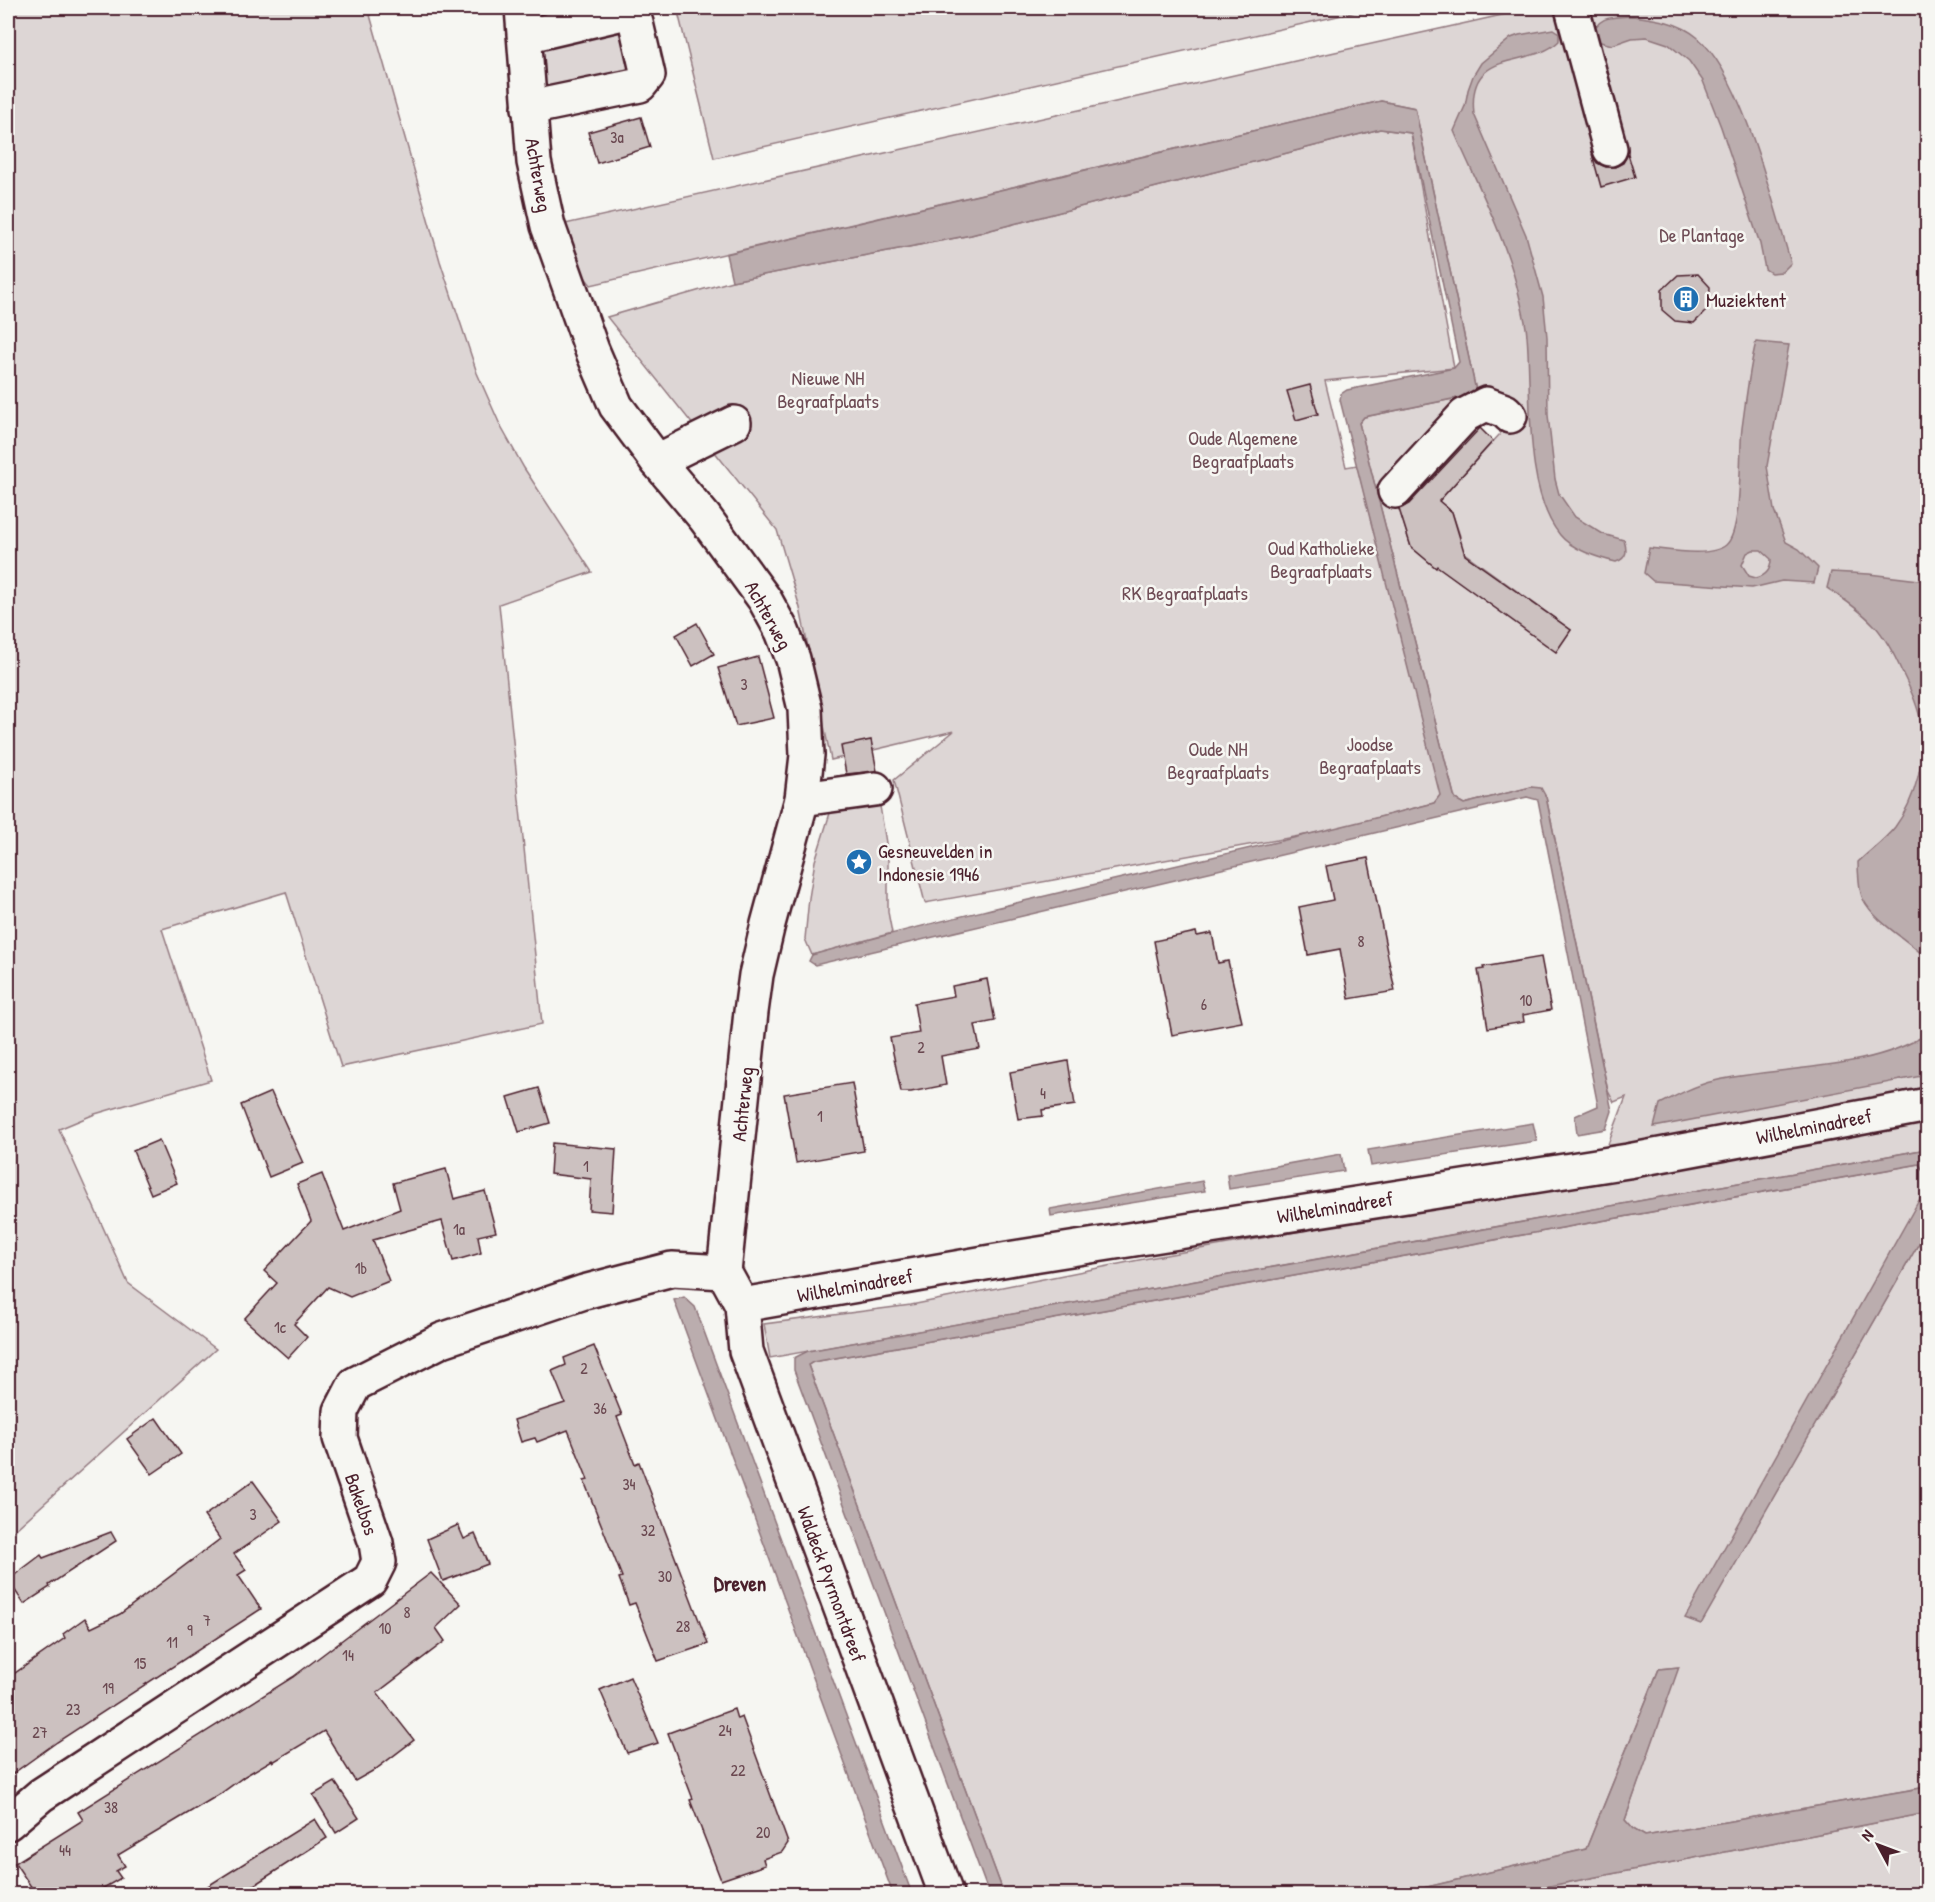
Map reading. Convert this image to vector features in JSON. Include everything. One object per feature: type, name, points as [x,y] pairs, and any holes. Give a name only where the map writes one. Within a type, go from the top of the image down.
[{"type":"street","points":[[1572,8],[1610,148]]},
{"type":"street","points":[[524,22],[630,14],[636,23],[648,75],[639,85],[529,108]]},
{"type":"street","name":"Achterweg","points":[[524,22],[534,162],[548,226],[568,287],[616,406],[657,461],[705,518],[765,600],[782,631],[793,659],[805,709],[807,755],[802,799],[756,975],[724,1272]]},
{"type":"street","points":[[1395,490],[1465,415],[1486,404],[1505,411],[1510,416]]},
{"type":"street","points":[[657,461],[734,423]]},
{"type":"street","points":[[802,799],[875,789]]},
{"type":"street","name":"Wilhelminadreef","points":[[742,1305],[1026,1256],[1628,1161],[1928,1105]]},
{"type":"street","name":"Bakelbos","points":[[8,1822],[41,1795],[370,1580],[379,1562],[376,1544],[340,1438],[341,1411],[355,1384],[442,1340],[584,1292],[672,1269],[724,1272]]},
{"type":"street","name":"Waldeck Pyrmontdreef","points":[[724,1272],[742,1305],[746,1351],[946,1894]]},
{"type":"green space","points":[[8,8],[368,8],[440,261],[477,373],[501,427],[524,468],[592,572],[499,604],[542,1024],[341,1067],[286,892],[162,929],[211,1080],[95,1114],[59,1129],[128,1283],[216,1349],[8,1536]]},
{"type":"green space","points":[[677,8],[1373,8],[714,158]]},
{"type":"green space","name":"De Plantage","points":[[1532,8],[1927,8],[1927,1091],[1604,1155],[1626,1097],[1614,1102],[1608,1091],[1546,797],[1531,787],[1464,804],[1455,799],[1359,423],[1364,417],[1472,395],[1476,391],[1415,108],[1381,101],[591,285],[583,275],[565,224]],"holes":[[[1499,410],[1500,434],[1439,501],[1452,512],[1460,536],[1453,545],[1571,630],[1556,652],[1411,547],[1398,505],[1474,423]]]},
{"type":"green space","points":[[617,31],[621,34],[629,65],[626,71],[544,90],[537,50]]},
{"type":"green space","points":[[1380,129],[1411,133],[1454,368],[1325,381],[1346,467],[1357,465],[1441,796],[1434,803],[1327,831],[925,903],[894,780],[954,731],[831,760],[800,608],[777,530],[607,317],[732,281],[971,235]]},
{"type":"green space","points":[[879,800],[888,855],[888,912],[892,933],[812,955],[805,939],[809,898],[815,861],[830,813],[834,808]]},
{"type":"green space","points":[[1927,1120],[1927,1149],[770,1358],[764,1324],[911,1305],[1149,1258]]},
{"type":"green space","points":[[1920,1164],[1927,1176],[1927,1186],[1701,1623],[1927,1229],[1927,1787],[1645,1836],[1633,1829],[1625,1820],[1678,1667],[1659,1669],[1586,1849],[1398,1894],[1004,1894],[808,1365],[813,1362]]},
{"type":"green space","points":[[1927,1813],[1927,1894],[1508,1894]]},
{"type":"shaded area","points":[[1633,16],[1667,22],[1690,32],[1714,55],[1729,80],[1754,142],[1791,263],[1782,272],[1771,273],[1765,269],[1760,244],[1721,127],[1703,81],[1689,61],[1668,44],[1647,37],[1632,38],[1612,45],[1589,39],[1601,21],[1612,17]]},
{"type":"shaded area","points":[[1553,29],[1559,33],[1559,41],[1547,50],[1503,63],[1490,69],[1480,78],[1474,93],[1474,114],[1526,235],[1543,297],[1547,337],[1548,415],[1555,479],[1559,494],[1575,517],[1603,534],[1624,540],[1626,553],[1616,562],[1571,545],[1560,535],[1548,516],[1540,493],[1535,467],[1527,336],[1519,295],[1499,232],[1454,131],[1465,106],[1473,76],[1481,63],[1511,38]]},
{"type":"shaded area","points":[[1381,101],[1415,108],[1476,391],[1472,395],[1364,417],[1359,423],[1455,799],[1464,804],[1531,787],[1541,788],[1546,797],[1612,1111],[1606,1129],[1577,1134],[1575,1116],[1598,1106],[1538,800],[1527,797],[815,965],[809,961],[812,955],[889,934],[1434,803],[1440,795],[1340,400],[1341,394],[1347,390],[1454,368],[1459,362],[1411,133],[1380,129],[971,235],[732,281],[726,254]]},
{"type":"shaded area","points":[[1756,342],[1789,345],[1767,466],[1774,510],[1786,542],[1799,549],[1818,568],[1814,583],[1782,581],[1752,588],[1653,581],[1644,573],[1649,548],[1689,552],[1710,551],[1726,545],[1731,537],[1738,508],[1742,428]],"holes":[[[1761,550],[1771,559],[1769,569],[1760,577],[1749,576],[1742,565],[1747,553]]]},
{"type":"shaded area","points":[[1831,572],[1927,581],[1927,959],[1884,924],[1869,908],[1863,899],[1858,866],[1858,862],[1895,827],[1914,791],[1921,764],[1920,716],[1908,684],[1882,636],[1863,614],[1827,588]]},
{"type":"shaded area","points":[[1927,1034],[1927,1075],[1654,1127],[1660,1104],[1700,1085],[1740,1076],[1824,1066],[1878,1055]]},
{"type":"shaded area","points":[[1533,1123],[1537,1141],[1371,1166],[1368,1150]]},
{"type":"shaded area","points":[[1927,1149],[1927,1176],[1919,1164],[813,1362],[808,1365],[1004,1894],[989,1894],[794,1370],[794,1358],[808,1351]]},
{"type":"shaded area","points":[[1341,1154],[1344,1171],[1229,1189],[1227,1175]]},
{"type":"shaded area","points":[[1202,1181],[1205,1191],[1051,1216],[1050,1209]]},
{"type":"shaded area","points":[[1927,1186],[1927,1229],[1701,1624],[1685,1618]]},
{"type":"shaded area","points":[[684,1297],[695,1307],[912,1894],[893,1894],[674,1300]]},
{"type":"shaded area","points":[[1679,1667],[1625,1820],[1633,1829],[1645,1836],[1927,1787],[1927,1813],[1508,1894],[1398,1894],[1586,1849],[1659,1669]]},
{"type":"building","points":[[641,117],[650,147],[597,163],[588,132]]},
{"type":"building","points":[[1592,154],[1597,163],[1606,167],[1615,167],[1623,163],[1628,154],[1635,177],[1601,187]]},
{"type":"building","name":"Muziektent","points":[[1698,274],[1710,287],[1709,308],[1694,323],[1675,321],[1662,310],[1662,290],[1678,275]]},
{"type":"building","points":[[1310,385],[1318,414],[1296,420],[1287,391]]},
{"type":"building","points":[[1480,428],[1493,441],[1439,501],[1452,512],[1465,555],[1571,630],[1556,652],[1437,566],[1436,568],[1411,547],[1399,509],[1409,504]]},
{"type":"building","points":[[697,623],[714,654],[693,666],[676,635]]},
{"type":"building","points":[[758,657],[774,718],[736,726],[718,668]]},
{"type":"building","points":[[871,740],[877,771],[846,774],[841,746]]},
{"type":"building","points":[[1368,858],[1395,991],[1349,999],[1340,949],[1308,955],[1299,907],[1333,900],[1326,866]]},
{"type":"building","points":[[1196,932],[1197,936],[1212,933],[1218,963],[1228,961],[1242,1022],[1172,1035],[1154,941]]},
{"type":"building","points":[[1541,957],[1551,1010],[1523,1015],[1524,1022],[1488,1028],[1478,970],[1484,969],[1483,967]]},
{"type":"building","points":[[987,979],[995,1021],[975,1025],[980,1049],[941,1056],[946,1085],[901,1092],[890,1038],[919,1033],[914,1003],[954,996],[952,986]]},
{"type":"building","points":[[1068,1061],[1075,1105],[1042,1110],[1043,1116],[1018,1119],[1010,1072]]},
{"type":"building","points":[[852,1083],[864,1151],[796,1163],[784,1094]]},
{"type":"building","points":[[539,1088],[550,1123],[519,1132],[508,1097]]},
{"type":"building","points":[[271,1092],[303,1163],[269,1177],[241,1105]]},
{"type":"building","points":[[159,1140],[177,1183],[151,1194],[133,1151]]},
{"type":"building","points":[[552,1143],[616,1149],[612,1212],[589,1210],[591,1179],[550,1174]]},
{"type":"building","points":[[446,1169],[454,1199],[485,1191],[496,1232],[478,1236],[481,1253],[453,1261],[442,1221],[373,1240],[389,1281],[350,1297],[328,1287],[294,1324],[307,1337],[288,1358],[244,1319],[277,1283],[264,1271],[311,1221],[297,1184],[322,1174],[344,1231],[400,1209],[393,1183]]},
{"type":"building","points":[[594,1346],[622,1415],[617,1417],[635,1464],[639,1462],[708,1644],[658,1661],[635,1603],[629,1605],[619,1578],[622,1577],[584,1481],[588,1480],[568,1430],[537,1442],[535,1438],[521,1442],[514,1420],[565,1403],[552,1371],[566,1365],[564,1358]]},
{"type":"building","points":[[156,1418],[181,1454],[152,1474],[127,1439]]},
{"type":"building","points":[[253,1481],[282,1521],[234,1554],[246,1570],[238,1575],[261,1609],[57,1742],[8,1777],[8,1678],[65,1638],[63,1634],[85,1618],[91,1628],[120,1614],[220,1539],[204,1516]]},
{"type":"building","points":[[458,1525],[464,1539],[475,1534],[488,1564],[443,1581],[427,1539]]},
{"type":"building","points":[[111,1532],[116,1541],[24,1604],[8,1580],[41,1555],[43,1558]]},
{"type":"building","points":[[431,1573],[461,1604],[436,1628],[445,1641],[377,1693],[414,1740],[376,1769],[355,1781],[324,1731],[245,1776],[220,1794],[118,1855],[125,1866],[116,1871],[121,1878],[93,1894],[36,1894],[15,1863],[83,1820],[78,1812],[293,1677]]},
{"type":"building","points":[[630,1677],[658,1743],[627,1753],[600,1690]]},
{"type":"building","points":[[734,1709],[737,1719],[742,1717],[788,1843],[782,1852],[763,1859],[765,1865],[721,1880],[690,1800],[693,1799],[668,1733]]},
{"type":"building","points":[[335,1782],[359,1818],[336,1833],[313,1795]]},
{"type":"building","points":[[315,1819],[327,1838],[254,1885],[238,1894],[195,1894]]},
{"type":"place","name":"Muziektent","points":[[1686,299]]},
{"type":"place","name":"Gesneuvelden in Indonesie 1946","points":[[859,862]]},
{"type":"district","name":"Dreven","points":[[740,1583]]},
{"type":"park label","name":"Nieuwe NH Begraafplaats","points":[[828,388]]},
{"type":"park label","name":"Oude Algemene Begraafplaats","points":[[1243,448]]},
{"type":"park label","name":"Oud Katholieke Begraafplaats","points":[[1321,558]]},
{"type":"park label","name":"RK Begraafplaats","points":[[1185,592]]},
{"type":"park label","name":"Joodse Begraafplaats","points":[[1370,754]]},
{"type":"park label","name":"Oude NH Begraafplaats","points":[[1218,760]]}]
